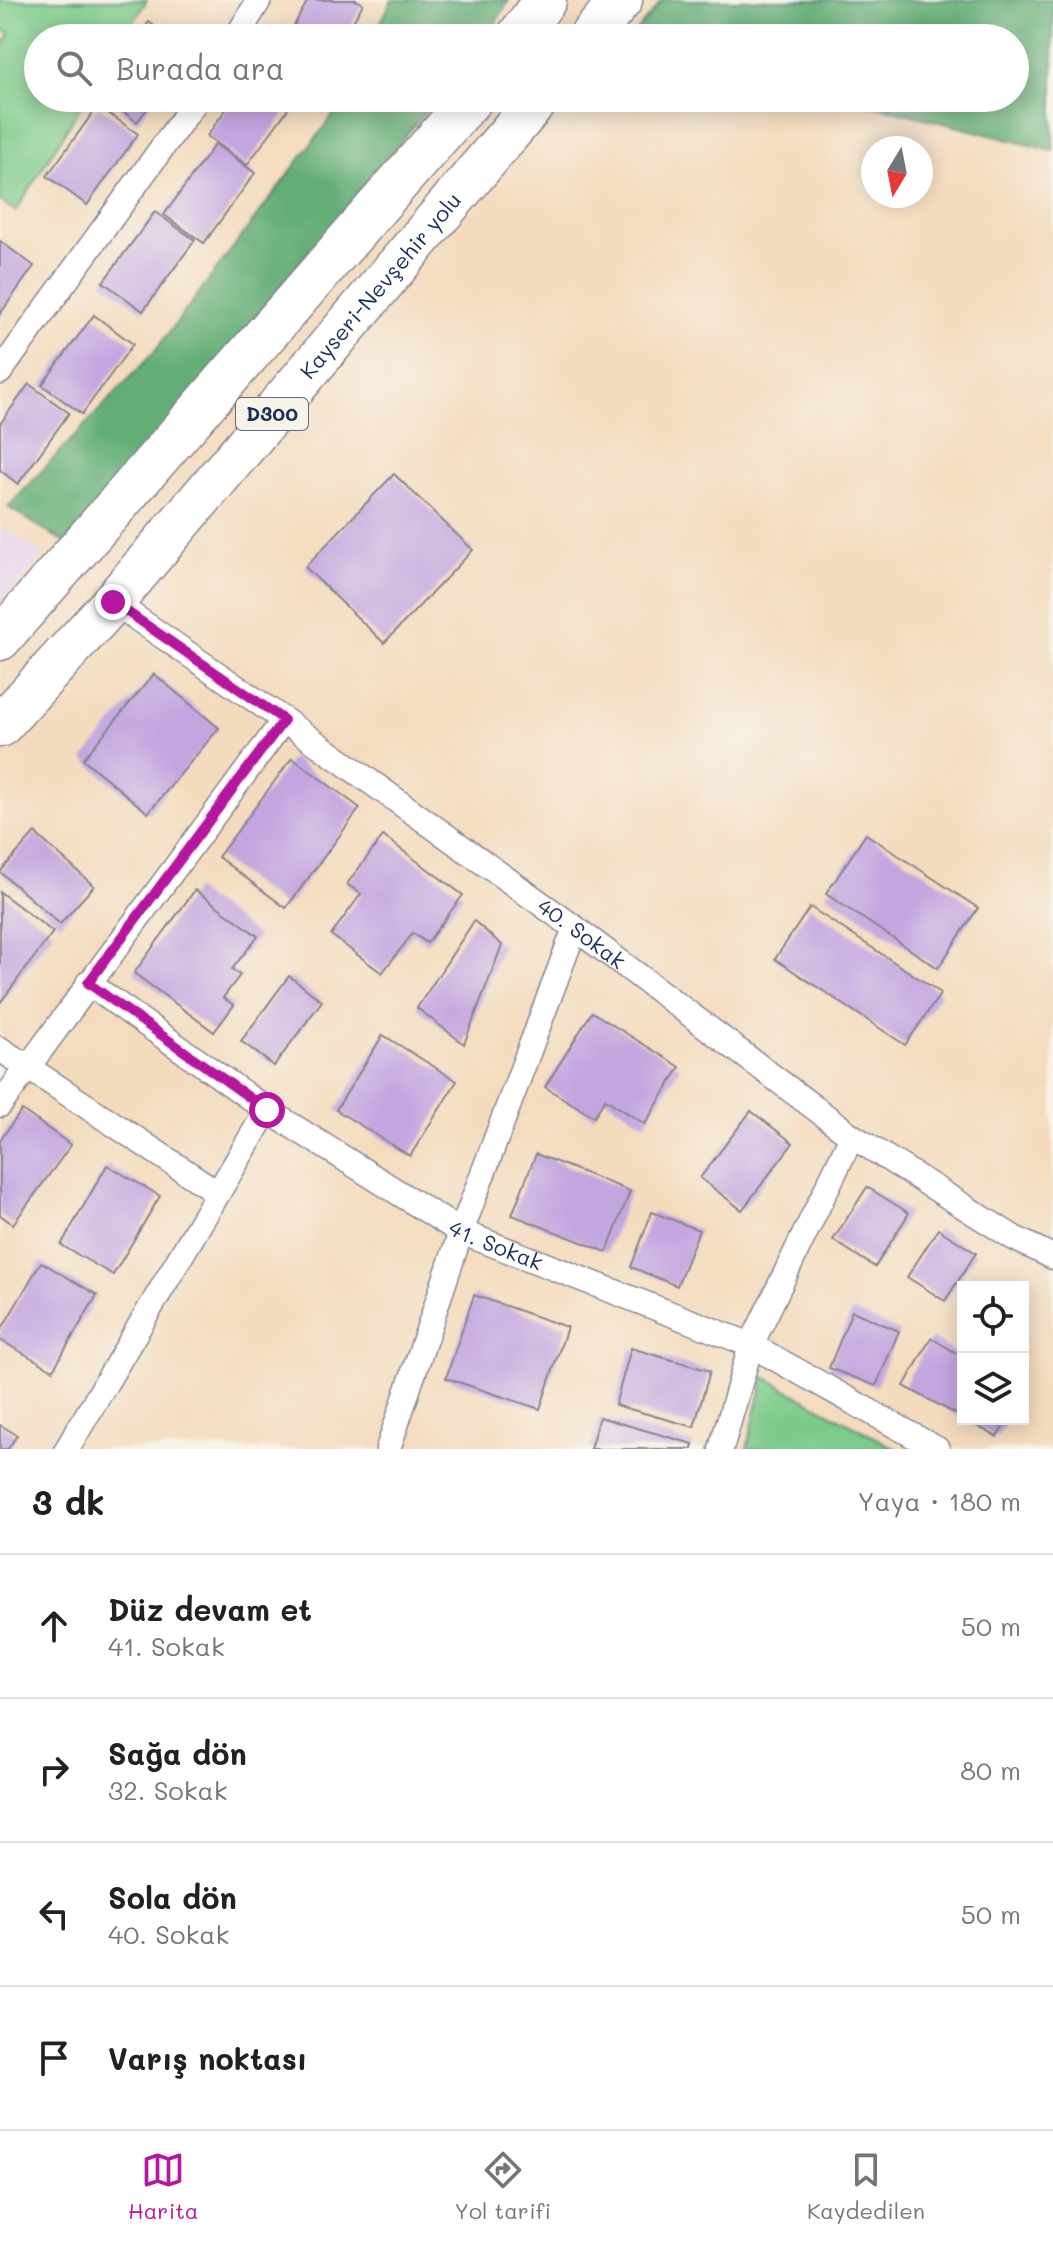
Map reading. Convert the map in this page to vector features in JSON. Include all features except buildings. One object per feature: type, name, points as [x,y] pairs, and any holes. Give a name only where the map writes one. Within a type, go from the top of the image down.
[{"type":"highway","points":[[527,24],[545,0]]},
{"type":"highway","points":[[601,24],[621,0]]},
{"type":"highway","name":"D300","points":[[0,639],[460,112]]},
{"type":"highway","name":"Kayseri-Nevşehir yolu","points":[[0,726],[113,602],[527,112]]},
{"type":"street","points":[[244,24],[259,0]]},
{"type":"street","points":[[0,372],[188,112]]},
{"type":"street","name":"40. Sokak","points":[[113,602],[575,928],[852,1136],[1014,1238],[1053,1257]]},
{"type":"street","points":[[0,1105],[284,720]]},
{"type":"street","points":[[388,1449],[461,1232],[575,928]]},
{"type":"street","name":"41. Sokak","points":[[88,983],[267,1110],[461,1232],[751,1345],[937,1449]]},
{"type":"street","points":[[0,1049],[218,1193]]},
{"type":"street","points":[[67,1449],[267,1110]]},
{"type":"street","points":[[721,1449],[751,1345],[852,1136]]},
{"type":"shaded area","points":[[0,527],[43,554],[0,605]]},
{"type":"green space","points":[[0,0],[147,0],[132,24],[24,24],[24,112],[77,112],[16,211],[0,201],[0,50],[10,34],[0,27]]},
{"type":"green space","points":[[392,0],[509,0],[495,24],[380,24]]},
{"type":"green space","points":[[662,0],[1053,0],[1053,151],[901,112],[1029,112],[1029,24],[642,24]]},
{"type":"green space","points":[[335,112],[425,112],[67,544],[8,507],[155,351]]},
{"type":"green space","points":[[764,1377],[896,1449],[747,1449]]},
{"type":"route","points":[[113,602],[284,720],[88,983],[267,1110]]}]
